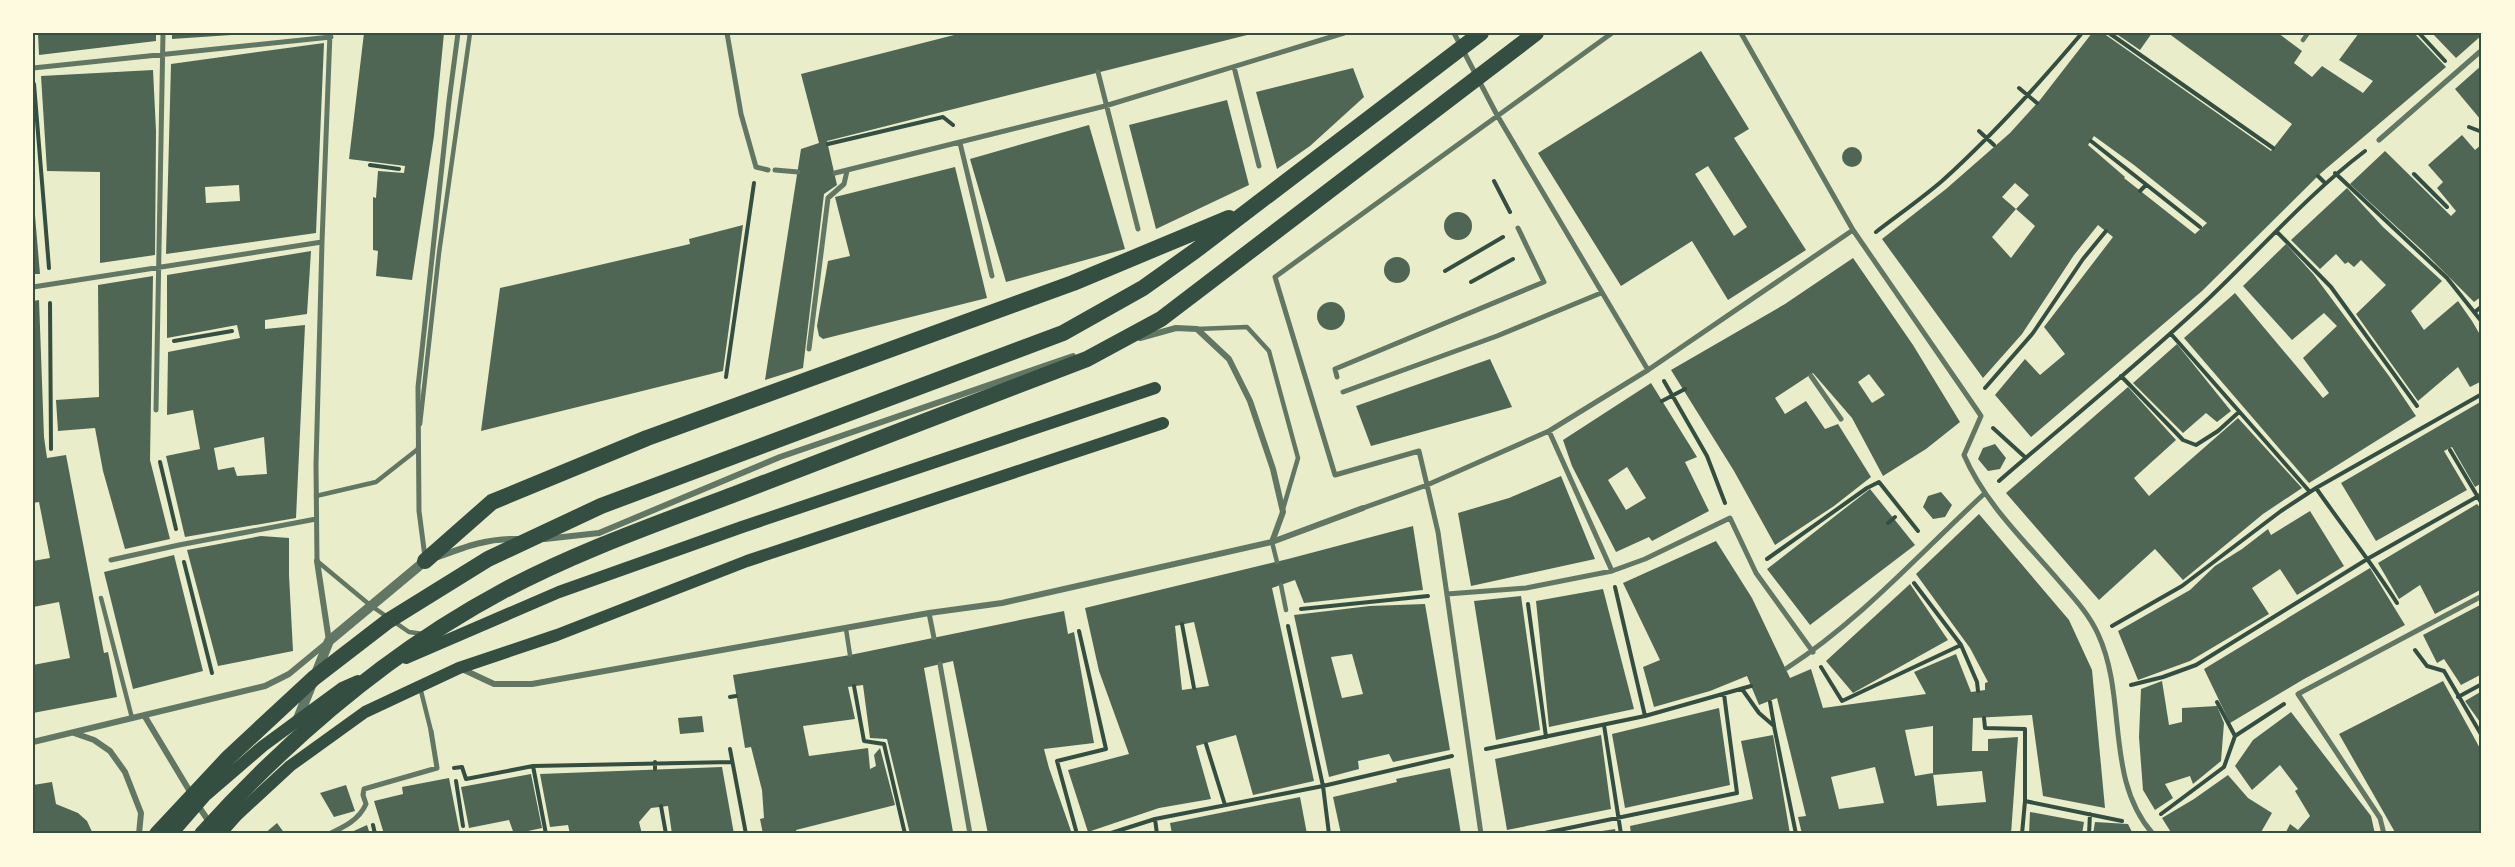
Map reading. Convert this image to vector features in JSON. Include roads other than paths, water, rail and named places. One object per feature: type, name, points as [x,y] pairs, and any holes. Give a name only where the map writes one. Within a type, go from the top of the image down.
[{"type":"highway","points":[[157,834],[229,757],[314,678],[388,621],[488,559],[601,506],[1063,333],[1143,288],[1257,206],[1481,33]]},
{"type":"highway","points":[[202,834],[245,786],[334,706],[430,635],[502,592],[584,552],[1087,359],[1161,319],[1536,33]]},
{"type":"highway","points":[[425,561],[492,502],[647,438],[1073,283],[1257,206]]},
{"type":"main road","points":[[172,834],[197,805],[263,746],[342,688],[453,636],[559,592],[731,531],[1155,388]]},
{"type":"main road","points":[[220,834],[237,814],[290,766],[365,712],[459,668],[557,635],[747,561],[1163,423]]},
{"type":"street","points":[[156,410],[163,33]]},
{"type":"street","points":[[425,561],[419,511],[418,387],[448,101],[458,33]]},
{"type":"street","points":[[727,33],[741,114],[756,167],[798,172]]},
{"type":"street","points":[[835,173],[1105,106],[1344,33]]},
{"type":"street","points":[[1454,33],[1497,115],[1648,370]]},
{"type":"street","points":[[1481,834],[1438,532],[1419,451],[1335,475],[1275,277],[1612,33]]},
{"type":"street","points":[[1741,33],[1853,230],[1981,416],[1964,455],[1972,473],[1985,494],[2084,609],[2098,634],[2115,689],[2126,788],[2134,807],[2153,834]]},
{"type":"street","points":[[33,68],[331,35],[322,242],[316,496],[317,561],[329,641],[297,721]]},
{"type":"street","points":[[2379,140],[2482,50]]},
{"type":"street","points":[[1234,67],[1259,166]]},
{"type":"street","points":[[1098,72],[1138,230]]},
{"type":"street","points":[[960,143],[992,276]]},
{"type":"street","points":[[809,349],[828,198],[844,184],[847,171]]},
{"type":"street","points":[[1337,377],[1335,369],[1544,282],[1518,228]]},
{"type":"street","points":[[459,668],[494,684],[532,684],[929,613],[1002,603],[1272,542],[1427,485],[1550,431],[1648,370],[1853,230]]},
{"type":"street","points":[[33,287],[322,242]]},
{"type":"street","points":[[1343,392],[1497,336],[1601,293]]},
{"type":"street","points":[[33,742],[265,686],[289,674],[425,561],[497,538],[544,539],[599,533],[780,457],[1089,350],[1176,328],[1197,329],[1229,359],[1250,401],[1274,469],[1283,512],[1272,542]]},
{"type":"street","points":[[1811,376],[1841,419]]},
{"type":"street","points":[[1550,431],[1612,571]]},
{"type":"street","points":[[1787,668],[1813,652],[1905,572],[1929,545],[1985,494]]},
{"type":"street","points":[[1448,594],[1526,588],[1612,571],[1645,559],[1730,518],[1753,567],[1813,652]]},
{"type":"street","points":[[111,560],[316,519]]},
{"type":"street","points":[[2384,834],[2380,818],[2298,694],[2482,596]]},
{"type":"street","points":[[929,613],[934,638]]},
{"type":"street","points":[[940,664],[970,834]]},
{"type":"street","points":[[144,715],[197,805],[214,829],[214,834]]},
{"type":"street","points":[[329,834],[363,812],[366,804],[364,789],[437,768],[431,731]]},
{"type":"street","points":[[74,733],[94,740],[110,752],[125,772],[141,813],[139,834]]},
{"type":"lane","points":[[316,496],[376,482],[418,449],[439,253],[470,33]]},
{"type":"lane","points":[[2303,40],[2308,33]]},
{"type":"lane","points":[[1197,329],[1247,327],[1269,351],[1298,458],[1283,512]]},
{"type":"lane","points":[[1272,542],[1277,562]]},
{"type":"lane","points":[[317,561],[370,605],[409,632],[436,637],[453,636]]},
{"type":"lane","points":[[1281,585],[1286,610]]},
{"type":"lane","points":[[101,598],[132,718]]},
{"type":"lane","points":[[846,629],[850,655]]},
{"type":"lane","points":[[420,687],[431,731]]}]
